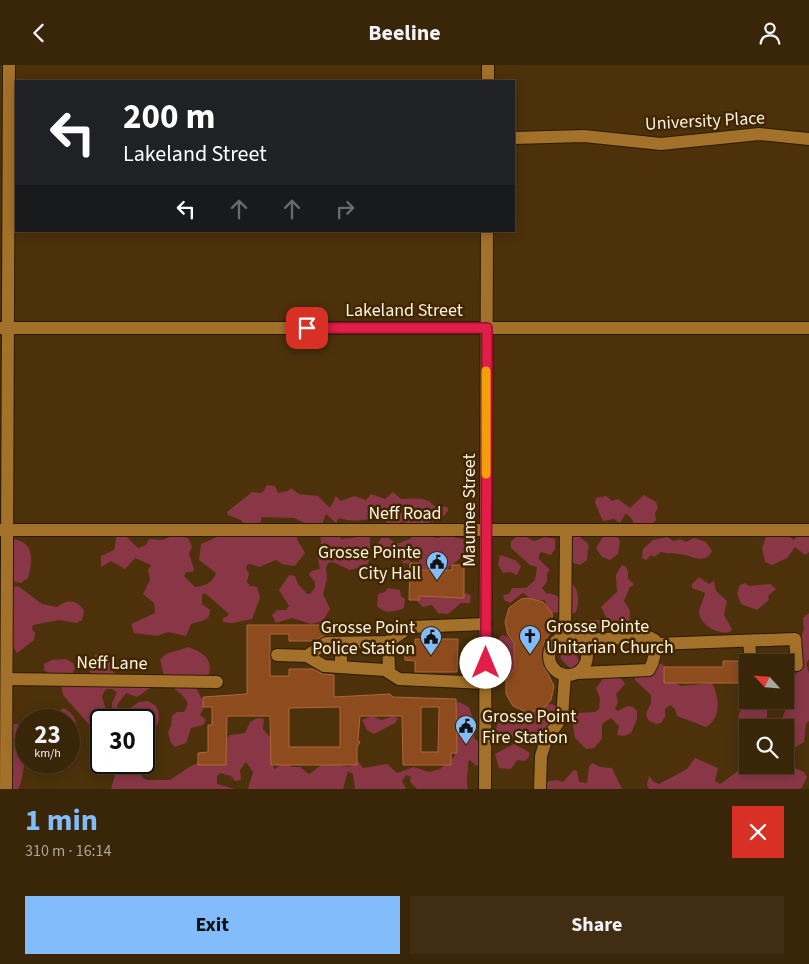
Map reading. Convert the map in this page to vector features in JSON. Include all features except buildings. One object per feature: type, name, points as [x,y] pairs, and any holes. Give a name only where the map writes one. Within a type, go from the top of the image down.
[{"type":"street","points":[[6,789],[4,328],[9,65]]},
{"type":"street","points":[[488,65],[488,80]]},
{"type":"street","name":"University Place","points":[[515,137],[584,136],[661,144],[759,135],[809,139]]},
{"type":"street","name":"Maumee Street","points":[[485,789],[487,232]]},
{"type":"street","name":"Lakeland Street","points":[[4,328],[809,328]]},
{"type":"street","name":"Neff Road","points":[[4,530],[809,531]]},
{"type":"street","points":[[565,637],[566,530]]},
{"type":"street","points":[[307,656],[326,643],[388,642],[410,627],[486,624]]},
{"type":"street","points":[[565,637],[574,637],[580,640],[649,637],[655,641],[654,663],[649,670],[571,674],[554,669],[549,658],[552,646],[565,637]]},
{"type":"street","points":[[655,644],[795,639],[793,654]]},
{"type":"street","points":[[571,674],[583,669],[588,657],[587,651],[580,640]]},
{"type":"street","points":[[750,641],[751,654]]},
{"type":"street","points":[[388,642],[389,671]]},
{"type":"street","points":[[340,667],[341,643]]},
{"type":"street","points":[[276,655],[307,656],[324,666],[389,671],[399,679],[486,683]]},
{"type":"street","points":[[540,789],[541,756],[546,740],[562,717],[571,674]]},
{"type":"street","name":"Neff Lane","points":[[6,679],[217,682]]},
{"type":"shaded area","points":[[267,485],[275,486],[278,493],[288,491],[291,488],[299,494],[318,496],[330,508],[336,496],[341,501],[354,496],[366,500],[371,494],[385,499],[393,492],[401,499],[424,499],[436,508],[444,506],[448,508],[448,511],[441,519],[417,526],[402,522],[391,524],[378,517],[358,521],[339,518],[336,523],[326,514],[322,524],[339,534],[341,539],[358,537],[360,534],[370,536],[370,559],[367,565],[350,570],[333,562],[328,563],[326,568],[327,579],[323,594],[330,609],[323,621],[311,624],[292,618],[276,623],[272,615],[277,610],[286,610],[289,606],[279,590],[289,575],[295,576],[298,584],[307,594],[310,594],[315,588],[315,582],[309,575],[311,571],[320,569],[317,554],[321,542],[320,535],[311,526],[294,518],[262,517],[259,526],[276,537],[298,532],[297,539],[305,553],[295,566],[282,564],[276,560],[259,567],[251,564],[247,565],[246,569],[249,573],[247,582],[250,586],[257,587],[260,598],[252,619],[232,623],[223,622],[223,618],[228,616],[228,613],[205,593],[202,595],[202,604],[210,610],[209,617],[191,624],[186,636],[168,632],[157,636],[134,633],[131,624],[155,613],[154,603],[143,594],[150,580],[148,570],[151,565],[135,558],[125,569],[111,561],[101,567],[101,556],[114,550],[117,534],[125,535],[138,548],[146,545],[149,539],[162,540],[177,534],[189,539],[192,547],[189,554],[194,569],[193,572],[186,572],[184,576],[195,587],[202,586],[210,582],[216,573],[199,560],[201,544],[245,525],[241,520],[228,515],[227,512],[252,492],[262,493]]},
{"type":"shaded area","points":[[644,495],[656,502],[658,508],[655,513],[656,520],[649,527],[634,524],[626,513],[620,523],[614,519],[603,521],[595,503],[596,498],[606,496],[612,501],[618,499],[630,508]]},
{"type":"shaded area","points":[[809,532],[809,552],[805,555],[795,547],[787,558],[772,565],[765,562],[762,548],[767,534],[783,533],[794,540],[798,535]]},
{"type":"shaded area","points":[[428,534],[436,538],[448,536],[468,540],[469,543],[463,556],[447,569],[440,567],[427,570],[419,569],[419,561],[416,557],[412,557],[409,563],[404,564],[396,553],[383,557],[376,548],[381,538],[389,538],[396,544],[410,539],[413,535]]},
{"type":"shaded area","points":[[520,534],[534,541],[545,537],[555,539],[555,549],[551,555],[541,552],[539,554],[539,559],[550,570],[547,573],[547,582],[542,588],[546,593],[556,595],[564,604],[570,581],[578,596],[578,605],[575,613],[571,614],[564,611],[553,613],[547,609],[545,600],[534,601],[523,593],[510,603],[504,600],[503,595],[509,594],[512,588],[526,588],[535,580],[537,567],[530,565],[511,548],[511,541]]},
{"type":"shaded area","points":[[577,535],[588,545],[587,560],[580,565],[571,562],[564,537]]},
{"type":"shaded area","points":[[604,535],[617,536],[620,541],[618,554],[610,560],[602,557],[596,548]]},
{"type":"shaded area","points":[[667,537],[674,541],[680,539],[686,542],[694,538],[706,542],[712,551],[705,558],[701,559],[661,552],[654,557],[651,555],[646,560],[642,558],[643,549],[653,540]]},
{"type":"shaded area","points":[[13,539],[25,544],[31,554],[28,578],[21,583],[12,581],[2,568],[0,570],[0,547]]},
{"type":"shaded area","points":[[500,555],[515,560],[521,566],[517,575],[510,572],[503,573],[498,565]]},
{"type":"shaded area","points":[[622,565],[627,568],[628,578],[634,585],[630,587],[624,601],[630,610],[629,631],[618,628],[617,620],[608,627],[603,624],[600,629],[595,630],[589,624],[590,620],[605,620],[606,617],[601,607],[617,592],[616,575]]},
{"type":"shaded area","points":[[699,577],[709,584],[714,581],[716,591],[727,601],[724,615],[732,629],[730,632],[726,633],[711,629],[700,618],[699,610],[705,593],[692,588],[692,584]]},
{"type":"shaded area","points":[[745,583],[749,586],[770,584],[776,589],[768,596],[769,600],[757,610],[741,604],[737,593],[740,585]]},
{"type":"shaded area","points":[[18,586],[42,604],[57,607],[60,604],[72,601],[79,604],[84,611],[82,620],[77,623],[59,620],[33,625],[34,640],[17,653],[14,648],[6,647],[12,587]]},
{"type":"shaded area","points":[[388,588],[400,590],[401,596],[405,599],[404,608],[390,611],[380,609],[377,606],[378,594],[385,592]]},
{"type":"shaded area","points":[[466,593],[471,596],[470,603],[461,603],[448,614],[438,613],[432,605],[423,607],[417,601],[418,596]]},
{"type":"shaded area","points":[[809,613],[809,659],[806,664],[809,673],[809,721],[806,723],[804,742],[796,747],[794,746],[794,719],[782,719],[786,709],[794,709],[794,677],[801,668],[800,639],[804,630],[803,618]]},
{"type":"shaded area","points":[[502,635],[511,640],[516,655],[514,671],[504,675],[495,667],[494,643]]},
{"type":"shaded area","points":[[565,643],[578,649],[576,655],[582,666],[572,670],[561,659],[560,647]]},
{"type":"shaded area","points":[[188,647],[205,656],[210,668],[209,674],[194,684],[205,705],[200,715],[206,720],[203,725],[191,728],[186,743],[175,747],[171,743],[168,732],[172,716],[177,712],[184,712],[188,704],[184,697],[166,680],[160,660],[169,653]]},
{"type":"shaded area","points":[[100,654],[109,659],[117,676],[138,675],[150,684],[150,688],[137,697],[126,693],[117,705],[118,709],[112,709],[112,703],[117,692],[112,689],[106,689],[102,696],[106,709],[90,709],[90,726],[80,714],[80,709],[75,709],[63,695],[61,684],[44,670],[44,664],[52,660],[66,659],[73,663],[75,668],[71,677],[91,674],[89,669],[95,655]]},
{"type":"shaded area","points":[[647,662],[663,665],[667,668],[672,679],[681,686],[712,683],[718,707],[715,718],[711,723],[706,727],[677,716],[675,709],[670,705],[665,709],[665,717],[661,723],[656,724],[648,720],[646,714],[651,703],[651,695],[635,680],[634,674],[640,665]]},
{"type":"shaded area","points":[[605,676],[619,678],[625,684],[616,694],[618,702],[615,709],[618,711],[627,706],[633,707],[637,711],[637,719],[631,733],[624,736],[617,735],[619,726],[611,718],[602,724],[602,739],[594,748],[586,749],[575,738],[572,719],[577,713],[595,712],[599,709],[600,698],[596,688]]},
{"type":"shaded area","points":[[148,701],[156,706],[159,720],[155,728],[155,709],[128,709],[139,702]]},
{"type":"shaded area","points":[[459,702],[469,707],[474,721],[474,738],[481,744],[481,764],[476,766],[470,760],[468,762],[468,789],[417,789],[410,782],[411,777],[406,775],[402,781],[406,789],[355,789],[353,774],[348,771],[343,789],[248,789],[253,772],[246,762],[240,770],[241,780],[235,781],[231,776],[220,773],[217,776],[217,784],[235,789],[111,789],[114,774],[141,774],[147,780],[170,780],[189,767],[204,760],[230,735],[245,733],[250,722],[258,718],[264,719],[263,729],[272,739],[273,767],[275,769],[284,763],[292,767],[300,767],[309,774],[326,763],[335,763],[347,767],[354,765],[358,761],[363,768],[387,764],[397,773],[414,767],[429,772],[440,769],[455,756],[452,704]]},
{"type":"shaded area","points":[[552,704],[557,707],[562,723],[562,727],[555,739],[545,738],[534,744],[519,731],[506,742],[496,729],[498,723],[515,718],[523,709]]},
{"type":"shaded area","points":[[741,709],[767,709],[767,719],[740,719],[738,717]]},
{"type":"shaded area","points":[[372,716],[381,720],[394,716],[398,719],[395,723],[374,734],[367,730],[362,720]]},
{"type":"shaded area","points":[[0,724],[15,724],[15,774],[22,774],[18,789],[8,789],[0,741]]},
{"type":"shaded area","points":[[514,744],[529,752],[529,757],[525,761],[517,760],[511,769],[499,768],[495,754]]},
{"type":"shaded area","points":[[695,758],[718,768],[715,781],[720,784],[739,770],[739,774],[794,774],[794,768],[804,772],[807,777],[801,789],[649,789],[647,785],[649,776],[654,782],[659,784],[687,769]]},
{"type":"shaded area","points":[[592,763],[600,767],[612,768],[622,789],[543,789],[546,782],[557,780],[563,782],[574,770],[577,771],[579,782],[587,783],[589,767]]},
{"type":"slow traffic","points":[[486,371],[486,474]]},
{"type":"place","name":"Grosse Pointe City Hall","points":[[437,581]]},
{"type":"place","name":"Grosse Pointe Unitarian Church","points":[[530,655]]},
{"type":"place","name":"Grosse Point Police Station","points":[[431,656]]},
{"type":"place","name":"Grosse Point Fire Station","points":[[466,745]]},
{"type":"route","points":[[307,328],[487,328],[486,663]]}]
